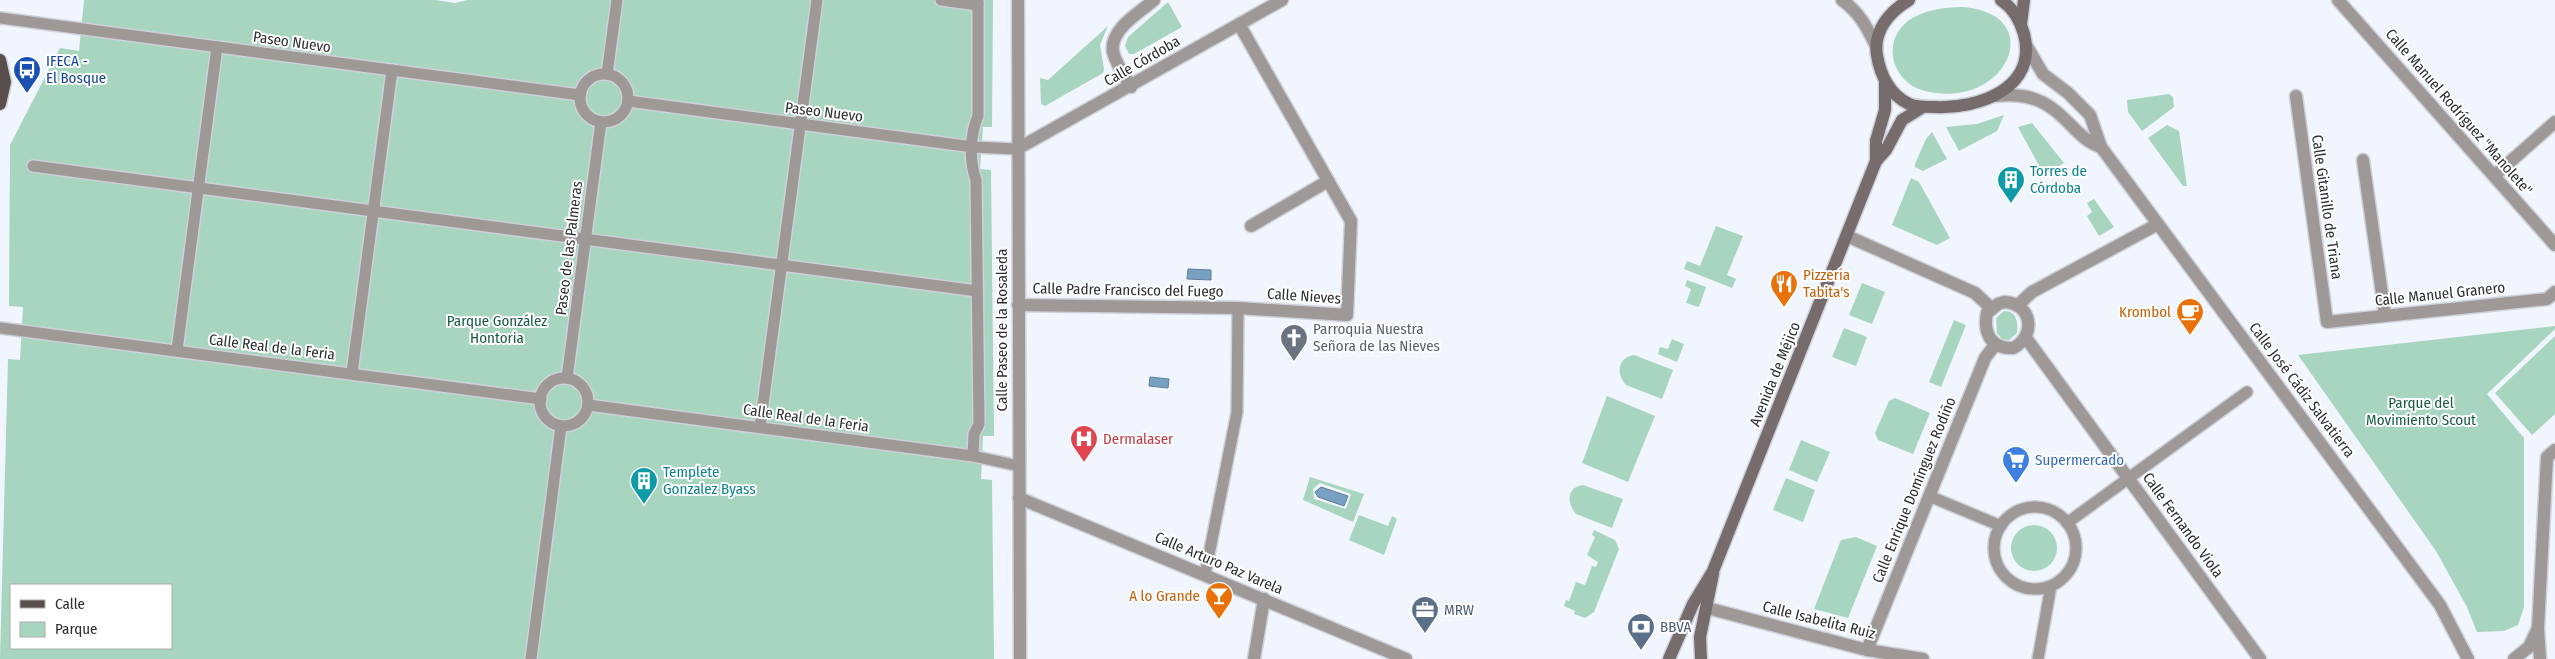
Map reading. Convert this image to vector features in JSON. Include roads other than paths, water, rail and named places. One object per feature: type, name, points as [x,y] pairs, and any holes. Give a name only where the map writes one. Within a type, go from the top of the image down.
[{"type":"main road","points":[[1909,0],[1889,16],[1880,28],[1876,46],[1879,65],[1885,81],[1895,94],[1910,104],[1923,107],[1946,108],[1973,104],[1994,96],[2013,84],[2024,68],[2026,45],[2021,24],[2009,5],[2001,0]]},
{"type":"main road","points":[[2021,24],[2024,0]]},
{"type":"main road","points":[[0,60],[5,82],[0,104]]},
{"type":"main road","name":"Avenida de Méjico","points":[[1876,161],[1876,141],[1885,110],[1885,81]]},
{"type":"main road","name":"Avenida de Méjico","points":[[1713,572],[1876,161],[1886,150],[1902,120],[1923,107]]},
{"type":"main road","points":[[1701,659],[1700,637],[1713,572]]},
{"type":"main road","points":[[1668,659],[1693,604],[1713,572]]},
{"type":"street","points":[[607,74],[617,0]]},
{"type":"street","points":[[760,427],[817,0]]},
{"type":"street","points":[[941,0],[978,2],[978,116],[975,123],[971,167],[976,180],[978,424],[974,434],[973,456]]},
{"type":"street","name":"Calle Paseo de la Rosaleda","points":[[1018,0],[1020,659]]},
{"type":"street","points":[[1131,87],[1114,54],[1112,42],[1119,31],[1154,0]]},
{"type":"street","name":"Calle Córdoba","points":[[1017,149],[1131,87],[1282,0]]},
{"type":"street","points":[[1842,0],[1854,8],[1864,21],[1876,46]]},
{"type":"street","name":"Calle Manuel Rodríguez \"Manolete\"","points":[[2338,0],[2555,245]]},
{"type":"street","name":"Paseo Nuevo","points":[[0,18],[580,95]]},
{"type":"street","name":"Calle Nieves","points":[[1238,308],[1347,315],[1351,221],[1239,24]]},
{"type":"street","name":"Calle José Cádiz Salvatierra","points":[[2026,45],[2042,74],[2068,93],[2090,115],[2101,147],[2440,605],[2467,656]]},
{"type":"street","points":[[177,350],[218,47]]},
{"type":"street","points":[[352,372],[392,70]]},
{"type":"street","points":[[607,74],[614,76],[625,86],[628,101],[622,115],[608,122],[601,122],[587,116],[583,110],[580,95],[586,81],[592,77],[607,74]]},
{"type":"street","name":"Calle José Cádiz Salvatierra","points":[[1994,96],[2014,94],[2032,97],[2053,108],[2088,142],[2101,147]]},
{"type":"street","name":"Calle Gitanillo de Triana","points":[[2296,96],[2327,322]]},
{"type":"street","name":"Paseo Nuevo","points":[[628,101],[973,147],[1017,149]]},
{"type":"street","name":"Paseo de las Palmeras","points":[[568,378],[601,122]]},
{"type":"street","points":[[2494,176],[2555,122]]},
{"type":"street","points":[[2363,160],[2386,316]]},
{"type":"street","points":[[33,166],[977,291]]},
{"type":"street","points":[[1252,226],[1328,181]]},
{"type":"street","points":[[2018,305],[2032,292],[2158,224]]},
{"type":"street","points":[[1847,236],[1976,293],[1991,308]]},
{"type":"street","name":"Calle Manuel Granero","points":[[2327,322],[2547,299],[2555,292]]},
{"type":"street","points":[[2004,302],[2018,305],[2026,315],[2028,332],[2026,338],[2013,348],[2005,348],[1990,342],[1985,321],[1986,313],[1991,308],[2004,302]]},
{"type":"street","name":"Calle Padre Francisco del Fuego","points":[[1018,305],[1238,308]]},
{"type":"street","points":[[1205,575],[1237,412],[1238,308]]},
{"type":"street","name":"Calle Real de la Feria","points":[[0,328],[352,372],[541,399]]},
{"type":"street","name":"Calle Fernando Viola","points":[[2026,338],[2260,659]]},
{"type":"street","name":"Calle Enrique Domínguez Rodiño","points":[[1867,650],[1985,358],[1995,345]]},
{"type":"street","points":[[568,378],[581,384],[588,397],[588,405],[582,418],[569,425],[561,426],[554,423],[543,413],[541,399],[547,385],[553,380],[568,378]]},
{"type":"street","points":[[2067,523],[2247,392]]},
{"type":"street","name":"Calle Real de la Feria","points":[[588,405],[973,456],[1019,466]]},
{"type":"street","points":[[530,659],[561,426]]},
{"type":"street","points":[[2540,659],[2538,628],[2551,454]]},
{"type":"street","points":[[1929,496],[2002,526]]},
{"type":"street","name":"Calle Arturo Paz Varela","points":[[1019,498],[1406,659]]},
{"type":"street","points":[[2030,508],[2044,509],[2057,514],[2067,523],[2073,535],[2076,548],[2074,562],[2067,574],[2051,586],[2032,589],[2018,586],[2007,579],[1999,568],[1995,556],[1994,542],[2002,526],[2018,511],[2030,508]]},
{"type":"street","points":[[2038,659],[2051,586]]},
{"type":"street","points":[[1254,659],[1264,599]]},
{"type":"street","name":"Calle Isabelita Ruiz","points":[[1707,608],[1867,650],[1924,659]]},
{"type":"street","points":[[2514,659],[2529,647],[2538,628]]},
{"type":"street","points":[[2467,656],[2479,659]]},
{"type":"water","points":[[1188,269],[1211,270],[1211,280],[1187,279]]},
{"type":"water","points":[[1150,377],[1169,379],[1168,388],[1149,386]]},
{"type":"water","points":[[1321,487],[1348,496],[1344,506],[1318,497],[1315,492]]},
{"type":"place","name":"IFECA - El Bosque","points":[[27,94]]},
{"type":"place","name":"Torres de Córdoba","points":[[2011,204]]},
{"type":"place","name":"Pizzería Tabita's","points":[[1784,308]]},
{"type":"place","name":"Krombol","points":[[2190,336]]},
{"type":"place","name":"Parroquia Nuestra Señora de las Nieves","points":[[1294,362]]},
{"type":"place","name":"Dermalaser","points":[[1084,463]]},
{"type":"place","name":"Supermercado","points":[[2016,484]]},
{"type":"place","name":"Templete Gonzalez Byass","points":[[644,505]]},
{"type":"place","name":"A lo Grande","points":[[1219,620]]},
{"type":"place","name":"MRW","points":[[1425,634]]},
{"type":"place","name":"BBVA","points":[[1641,651]]},
{"type":"park label","name":"Parque González Hontoria","points":[[497,330]]},
{"type":"park label","name":"Parque del Movimiento Scout","points":[[2421,412]]}]
